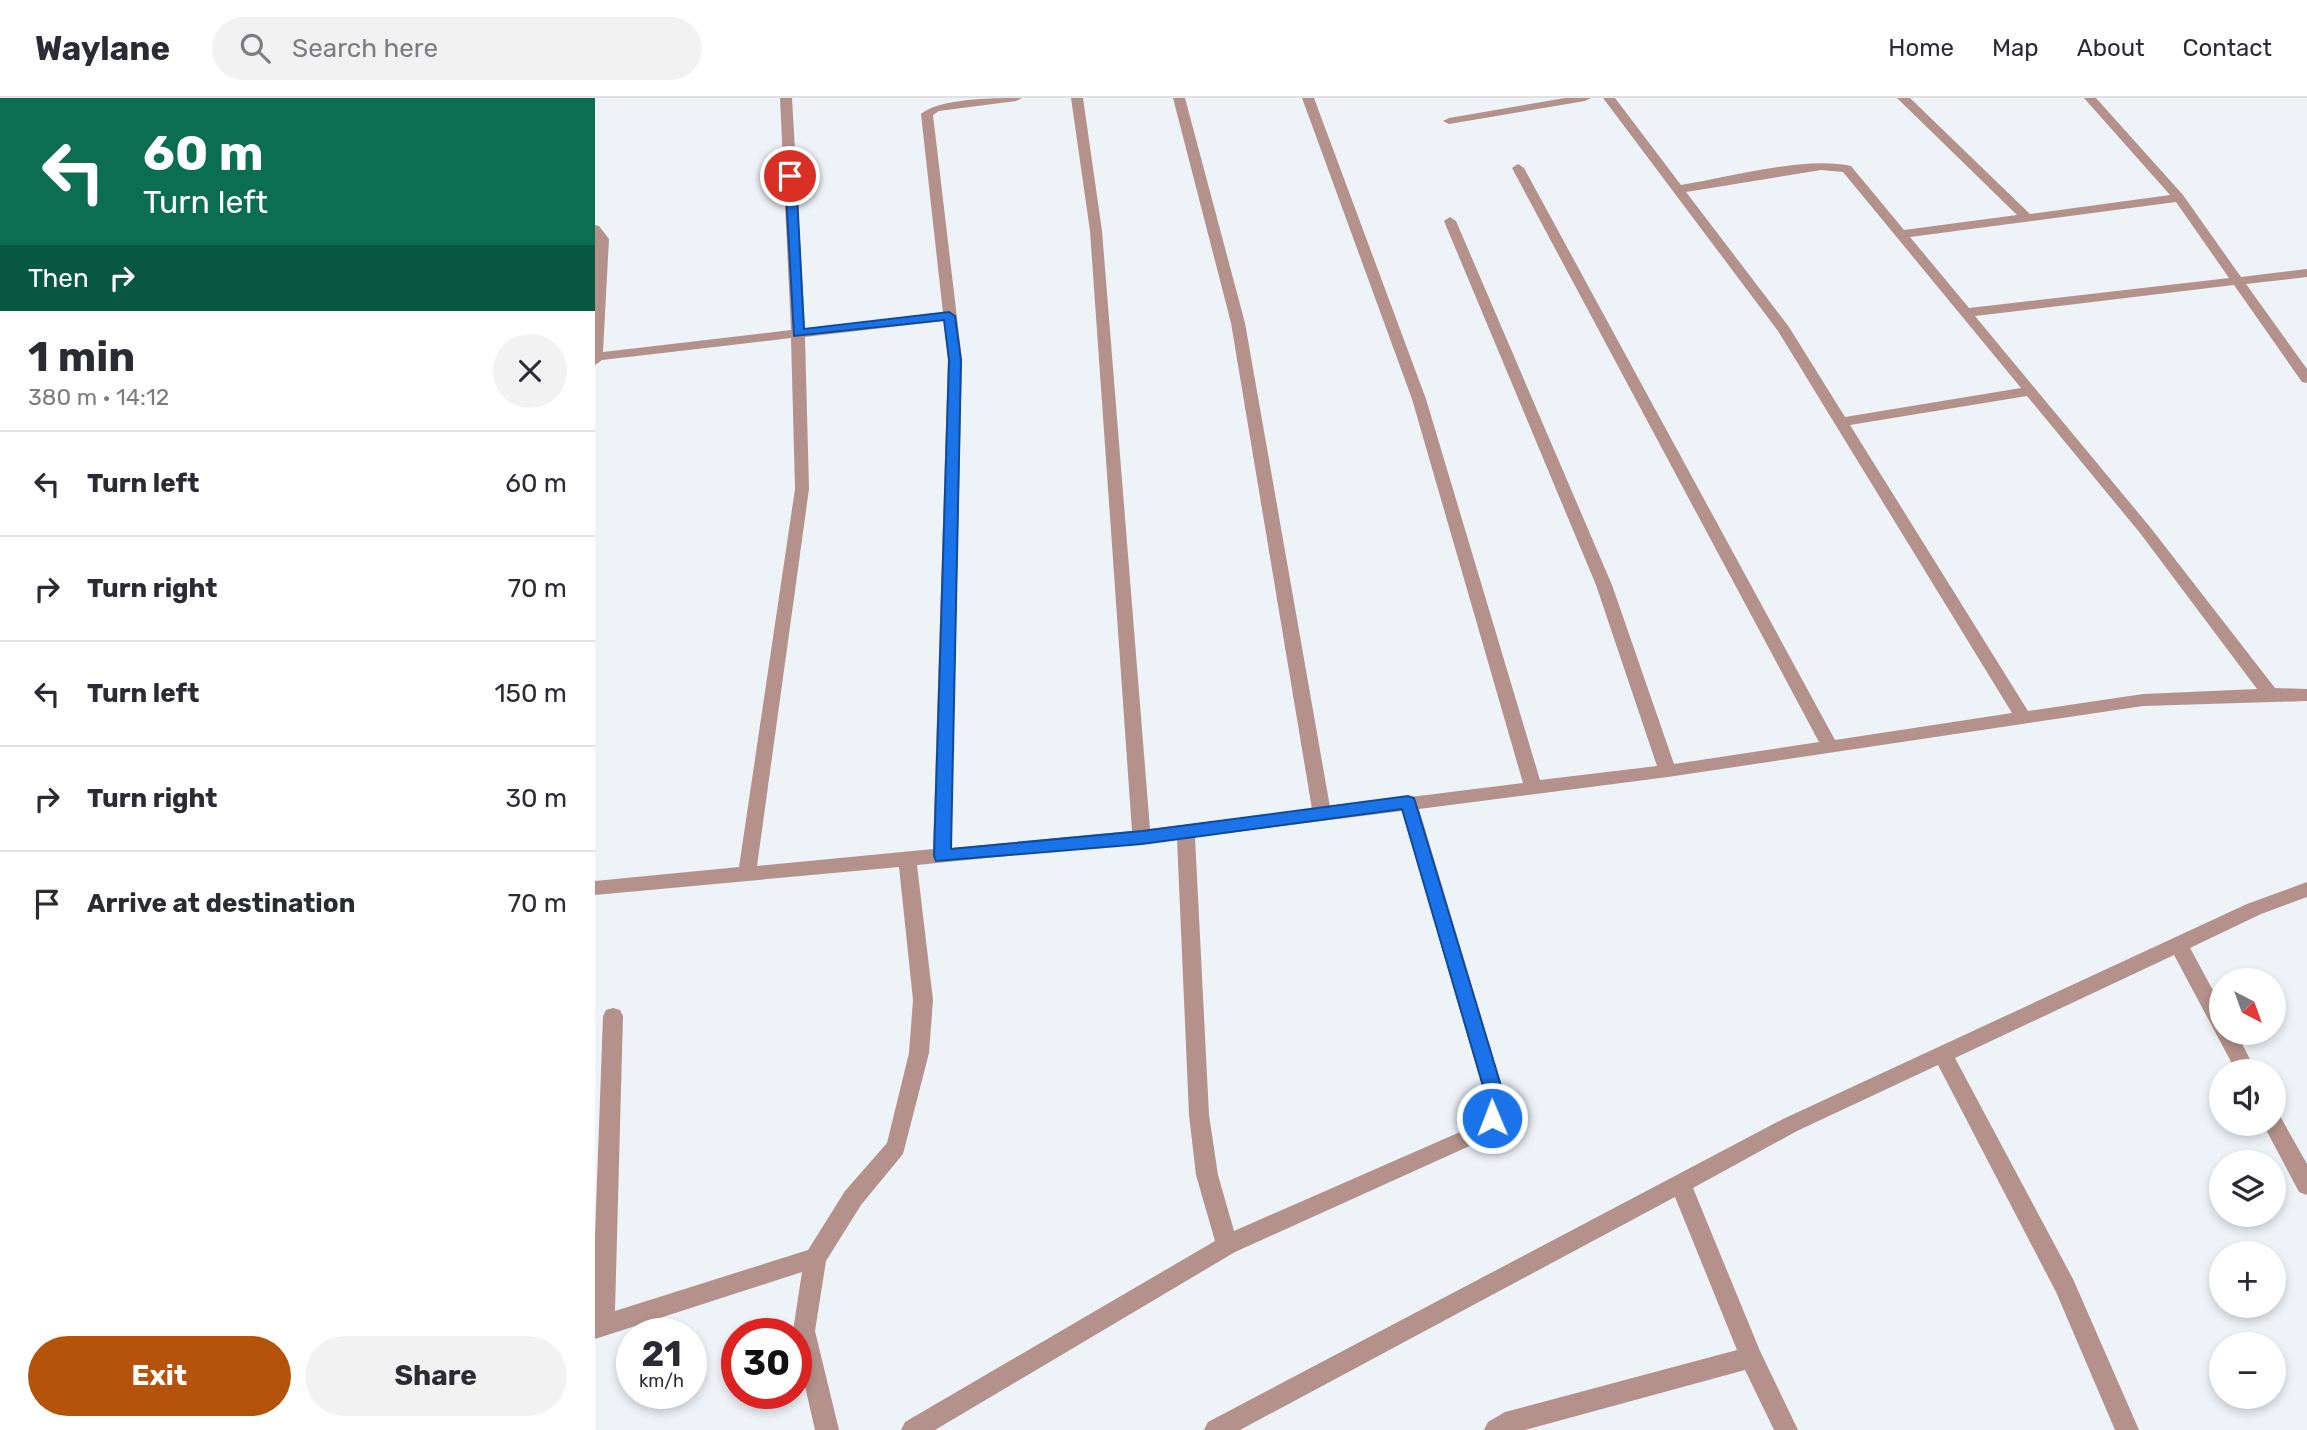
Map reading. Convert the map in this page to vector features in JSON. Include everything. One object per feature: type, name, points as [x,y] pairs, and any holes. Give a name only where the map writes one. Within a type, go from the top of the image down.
[{"type":"street","points":[[747,874],[802,489],[798,333],[786,98]]},
{"type":"street","points":[[942,856],[955,360],[927,114],[936,108],[1016,98]]},
{"type":"street","points":[[1077,98],[1096,232],[1142,837]]},
{"type":"street","points":[[1179,98],[1238,323],[1322,814]]},
{"type":"street","points":[[1308,98],[1419,399],[1533,786]]},
{"type":"street","points":[[1449,121],[1585,98]]},
{"type":"street","points":[[1609,98],[1784,330],[2024,718]]},
{"type":"street","points":[[1903,98],[2026,218]]},
{"type":"street","points":[[2090,98],[2179,198],[2307,379]]},
{"type":"street","points":[[1679,189],[1821,166],[1842,167],[1851,172],[1903,234],[1963,313],[2145,530],[2270,694]]},
{"type":"street","points":[[1517,169],[1830,747]]},
{"type":"street","points":[[1903,234],[2179,198]]},
{"type":"street","points":[[1450,221],[1604,585],[1668,771]]},
{"type":"street","points":[[595,229],[603,239],[602,289],[595,359],[949,316]]},
{"type":"street","points":[[1963,313],[2307,273]]},
{"type":"street","points":[[1841,422],[2030,391]]},
{"type":"street","points":[[595,888],[1142,837],[1668,771],[2143,700],[2270,694],[2307,695]]},
{"type":"street","points":[[913,1430],[1227,1245],[1467,1138],[1492,1118],[1495,1104],[1492,1086],[1408,803]]},
{"type":"street","points":[[1186,831],[1199,1115],[1207,1175],[1227,1245]]},
{"type":"street","points":[[827,1430],[804,1331],[815,1258],[853,1198],[896,1147],[919,1053],[923,1000],[907,859]]},
{"type":"street","points":[[1216,1430],[1790,1125],[2178,944],[2307,888]]},
{"type":"street","points":[[2178,944],[2209,1002]]},
{"type":"street","points":[[613,1016],[599,1326],[815,1258]]},
{"type":"street","points":[[1942,1054],[2065,1286],[2127,1430]]},
{"type":"street","points":[[2281,1136],[2307,1185]]},
{"type":"street","points":[[1680,1183],[1751,1357],[1786,1430]]},
{"type":"street","points":[[1496,1430],[1505,1424],[1751,1357]]},
{"type":"route","points":[[790,176],[798,333],[949,316],[955,360],[942,856],[1142,837],[1408,803],[1492,1086],[1495,1104],[1492,1118]]}]
